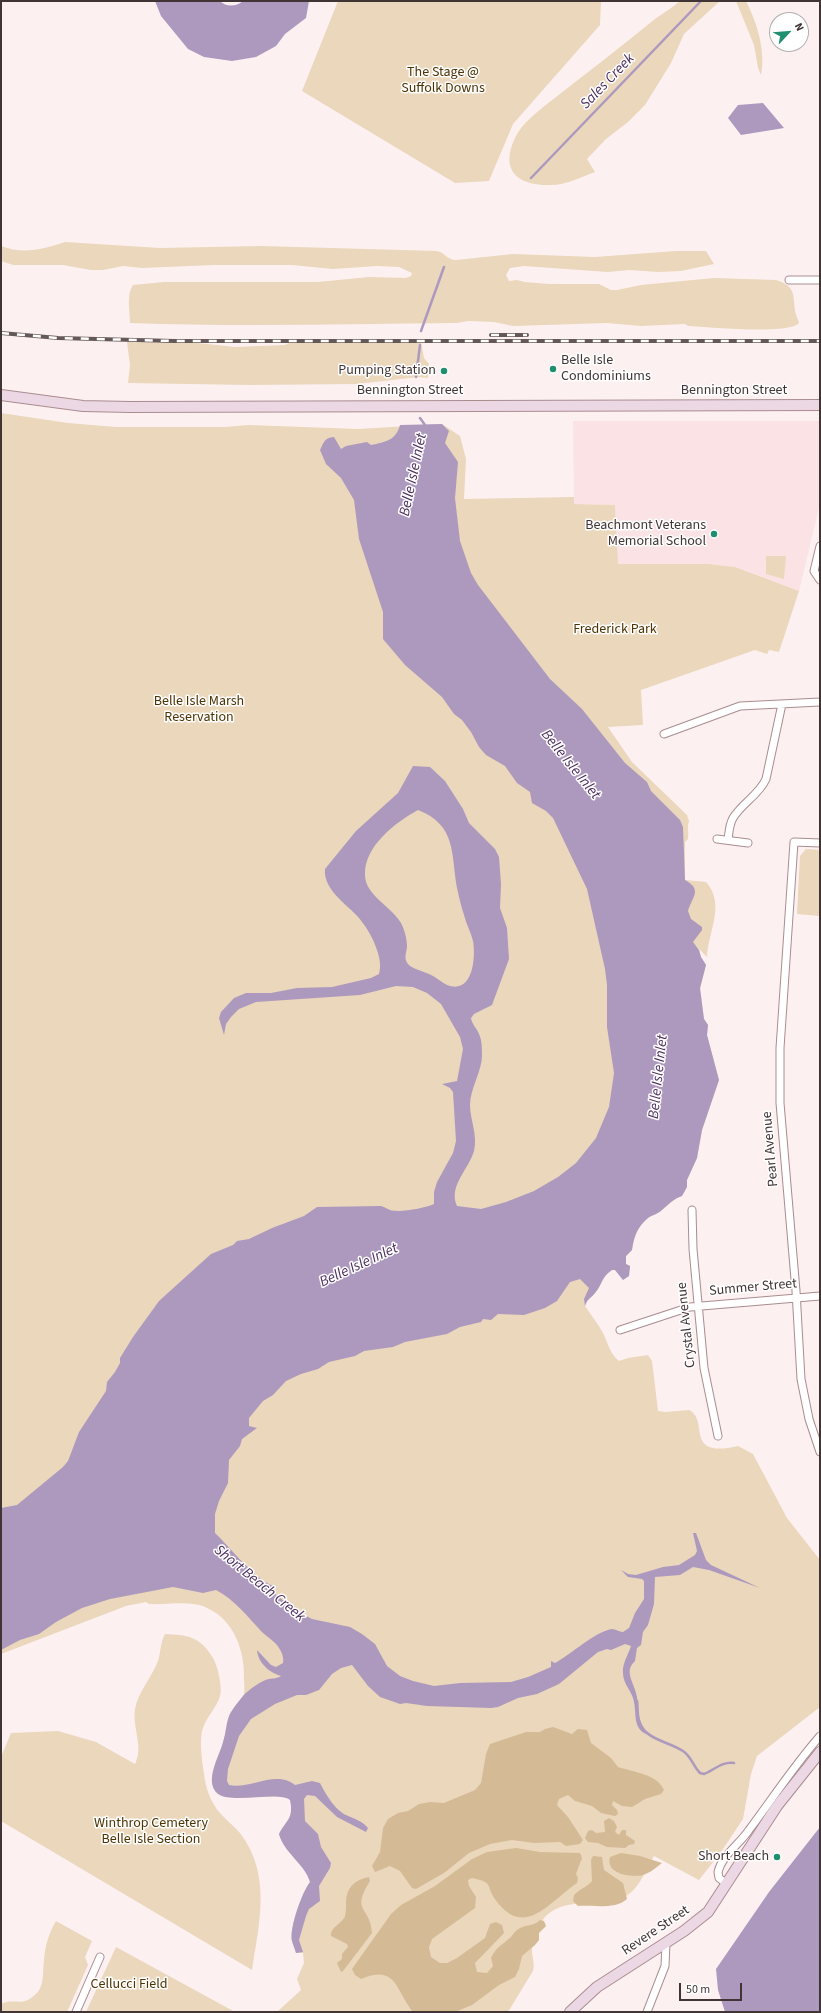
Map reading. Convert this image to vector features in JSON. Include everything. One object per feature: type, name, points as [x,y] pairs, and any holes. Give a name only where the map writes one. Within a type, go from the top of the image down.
[{"type":"main road","name":"Bennington Street","points":[[1,395],[83,406],[130,407],[820,405]]},
{"type":"main road","name":"Revere Street","points":[[570,2012],[597,1986],[688,1929],[705,1915],[727,1884],[777,1806],[820,1752]]},
{"type":"street","points":[[789,280],[820,280]]},
{"type":"street","points":[[820,546],[814,570],[820,580]]},
{"type":"street","points":[[664,734],[736,707],[820,702]]},
{"type":"street","points":[[728,840],[731,823],[734,816],[760,789],[766,779],[782,704]]},
{"type":"street","points":[[717,839],[748,843]]},
{"type":"street","name":"Pearl Avenue","points":[[820,843],[794,842],[779,1070],[781,1115],[797,1298],[802,1386],[809,1419],[820,1452]]},
{"type":"street","name":"Crystal Avenue","points":[[692,1210],[693,1249],[705,1374],[718,1436]]},
{"type":"street","name":"Summer Street","points":[[620,1330],[685,1308],[820,1296]]},
{"type":"street","points":[[727,1884],[718,1875],[721,1864],[748,1832],[781,1783],[820,1736]]},
{"type":"street","points":[[647,2012],[665,1966],[666,1943]]},
{"type":"street","points":[[76,2012],[100,1957]]},
{"type":"shaded area","name":"Beachmont Veterans Memorial School","points":[[573,421],[820,421],[820,504],[799,591],[735,567],[709,564],[617,564],[615,505],[574,504]]},
{"type":"shaded area","points":[[553,1727],[572,1734],[578,1729],[587,1730],[591,1743],[611,1758],[618,1767],[644,1774],[656,1780],[664,1790],[661,1794],[645,1799],[632,1807],[622,1806],[613,1801],[612,1805],[617,1810],[618,1814],[615,1816],[601,1813],[592,1806],[575,1801],[568,1795],[559,1799],[557,1805],[568,1817],[583,1840],[580,1844],[566,1846],[560,1842],[534,1843],[512,1840],[490,1844],[469,1853],[444,1873],[416,1889],[412,1888],[400,1871],[390,1866],[375,1872],[372,1866],[380,1852],[383,1828],[388,1819],[398,1813],[408,1811],[419,1804],[430,1802],[444,1803],[475,1790],[481,1783],[486,1754],[490,1744],[526,1732],[540,1732]]},
{"type":"shaded area","points":[[609,1818],[614,1821],[617,1827],[615,1832],[619,1835],[622,1830],[626,1830],[626,1835],[635,1841],[634,1844],[625,1848],[607,1847],[598,1843],[588,1842],[585,1838],[588,1831],[592,1830],[596,1833],[605,1832],[604,1821]]},
{"type":"shaded area","points":[[516,1848],[540,1852],[580,1853],[582,1858],[576,1874],[578,1878],[577,1883],[537,1914],[527,1917],[516,1917],[506,1911],[495,1899],[487,1883],[472,1878],[468,1880],[469,1886],[476,1897],[475,1908],[432,1939],[429,1947],[431,1957],[440,1963],[447,1963],[457,1958],[485,1938],[490,1924],[496,1922],[502,1925],[504,1933],[475,1963],[477,1972],[487,1973],[493,1966],[491,1958],[495,1951],[516,1931],[540,1920],[544,1921],[546,1926],[539,1933],[539,1940],[522,1956],[519,1969],[515,1977],[499,1985],[472,2005],[455,2012],[413,2012],[394,1982],[389,1977],[373,1975],[361,1979],[355,1975],[352,1969],[391,1914],[401,1905],[435,1886],[472,1859],[487,1852]]},
{"type":"shaded area","points":[[621,1853],[640,1856],[662,1863],[643,1875],[632,1876],[620,1874],[611,1867],[609,1863],[610,1857]]},
{"type":"shaded area","points":[[593,1856],[602,1857],[604,1870],[623,1883],[627,1899],[616,1905],[610,1906],[578,1906],[573,1901],[574,1895],[592,1881],[591,1860]]},
{"type":"shaded area","points":[[369,1877],[370,1881],[364,1891],[362,1904],[371,1924],[372,1933],[341,1972],[337,1963],[342,1959],[342,1954],[348,1947],[347,1944],[331,1936],[331,1933],[345,1916],[346,1898],[349,1889],[359,1880]]},
{"type":"green space","name":"The Stage @ Suffolk Downs","points":[[338,1],[601,1],[600,25],[513,124],[489,181],[455,183],[302,91]]},
{"type":"green space","points":[[680,1],[720,1],[684,34],[671,63],[645,105],[628,122],[606,139],[587,159],[595,172],[557,185],[540,185],[530,183],[521,180],[515,175],[509,160],[511,150],[515,138],[526,122],[655,19]]},
{"type":"green space","points":[[736,1],[746,1],[754,18],[760,37],[762,56],[761,75],[758,68],[754,45]]},
{"type":"green space","points":[[65,242],[160,248],[261,246],[437,251],[453,260],[513,254],[595,257],[676,251],[706,251],[714,264],[681,271],[658,272],[629,270],[608,272],[524,266],[510,268],[506,275],[509,281],[517,280],[549,284],[599,284],[611,290],[641,285],[714,278],[776,280],[787,285],[792,291],[795,312],[799,323],[792,327],[780,329],[729,329],[688,326],[685,324],[641,326],[607,323],[513,326],[494,322],[468,321],[457,323],[294,325],[130,323],[129,298],[133,285],[164,282],[318,282],[369,277],[406,278],[411,276],[412,273],[399,267],[377,266],[333,269],[292,265],[214,265],[142,268],[123,266],[103,270],[91,270],[63,265],[13,265],[1,261],[1,246],[9,249],[26,251],[41,249]]},
{"type":"green space","points":[[394,341],[421,342],[424,358],[429,364],[428,378],[418,377],[357,384],[250,385],[128,383],[130,365],[127,342],[197,343],[235,347],[285,345],[289,343]]},
{"type":"green space","points":[[1,413],[68,423],[116,427],[225,427],[249,425],[358,429],[442,424],[460,436],[466,459],[464,499],[574,497],[574,504],[615,505],[618,564],[709,564],[735,567],[799,591],[779,652],[769,650],[767,654],[755,650],[641,690],[643,725],[608,727],[632,762],[687,815],[689,821],[688,839],[685,842],[685,880],[706,882],[715,899],[714,918],[707,957],[693,943],[699,950],[706,965],[700,989],[704,1019],[708,1025],[707,1035],[719,1080],[702,1130],[697,1158],[687,1180],[687,1187],[682,1196],[673,1200],[659,1213],[644,1221],[635,1237],[632,1250],[626,1256],[626,1264],[630,1266],[629,1276],[623,1280],[615,1270],[609,1272],[585,1306],[603,1333],[611,1352],[619,1361],[648,1355],[652,1361],[658,1411],[666,1412],[689,1410],[695,1415],[704,1443],[710,1447],[721,1449],[738,1446],[753,1454],[787,1518],[820,1560],[820,1707],[757,1756],[751,1774],[743,1819],[721,1852],[699,1880],[654,1856],[640,1882],[633,1891],[620,1899],[571,1904],[548,1914],[540,1924],[533,1940],[533,1971],[508,2012],[277,2012],[301,1990],[297,1979],[304,1963],[303,1953],[296,1953],[292,1941],[292,1928],[303,1894],[310,1882],[304,1870],[285,1847],[279,1834],[291,1815],[290,1800],[284,1797],[229,1797],[220,1794],[215,1789],[212,1776],[213,1770],[224,1740],[228,1720],[230,1714],[240,1702],[244,1694],[244,1668],[240,1647],[231,1628],[216,1613],[207,1608],[194,1604],[149,1604],[146,1602],[126,1606],[1,1654]]},
{"type":"green space","points":[[766,556],[786,556],[784,579],[766,574]]},
{"type":"green space","points":[[806,849],[820,850],[820,916],[797,914],[800,856]]},
{"type":"green space","name":"Winthrop Cemetery Belle Isle Section","points":[[165,1634],[186,1636],[198,1641],[203,1645],[215,1661],[218,1671],[221,1692],[219,1700],[202,1732],[202,1763],[211,1800],[223,1817],[240,1833],[250,1849],[260,1882],[260,1917],[252,1970],[1,1821],[1,1757],[11,1733],[58,1731],[96,1742],[135,1764],[138,1744],[135,1709],[139,1697],[158,1661]]},
{"type":"green space","points":[[56,1921],[92,1941],[85,1957],[88,1965],[67,2012],[1,2012],[1,2004],[25,2001],[38,1992],[43,1977],[46,1944]]},
{"type":"green space","name":"Cellucci Field","points":[[116,1947],[235,2012],[86,2012]]},
{"type":"water","points":[[155,1],[220,1],[231,6],[243,1],[309,1],[306,18],[285,34],[276,46],[256,57],[232,61],[204,57],[188,49],[161,16]]},
{"type":"water","points":[[763,103],[784,128],[741,135],[728,118],[738,105]]},
{"type":"water","name":"Belle Isle Inlet","points":[[442,424],[449,431],[445,443],[458,462],[455,498],[460,541],[471,573],[478,585],[550,679],[582,709],[625,763],[647,782],[651,791],[680,820],[683,827],[685,880],[694,887],[695,891],[694,898],[688,911],[691,919],[702,927],[702,930],[693,942],[699,950],[706,965],[700,988],[704,1019],[708,1025],[707,1035],[719,1080],[702,1130],[697,1158],[687,1180],[687,1187],[682,1196],[673,1200],[659,1213],[644,1221],[635,1237],[632,1250],[626,1256],[626,1264],[630,1266],[629,1276],[623,1280],[615,1270],[609,1272],[585,1306],[584,1299],[589,1288],[580,1279],[570,1282],[557,1301],[545,1308],[524,1315],[498,1314],[491,1320],[483,1319],[481,1322],[460,1327],[447,1334],[405,1342],[393,1347],[364,1351],[355,1356],[329,1362],[318,1369],[301,1374],[286,1381],[273,1395],[263,1401],[249,1418],[249,1426],[257,1428],[242,1439],[240,1446],[229,1460],[228,1483],[219,1501],[215,1514],[215,1533],[243,1563],[260,1578],[274,1586],[274,1593],[295,1610],[312,1619],[350,1627],[375,1644],[387,1666],[400,1676],[434,1686],[460,1683],[511,1682],[528,1677],[551,1667],[551,1661],[555,1663],[562,1659],[598,1634],[612,1629],[623,1632],[629,1628],[635,1613],[644,1599],[644,1581],[642,1579],[628,1577],[621,1570],[628,1574],[636,1575],[663,1567],[679,1565],[695,1555],[697,1551],[693,1533],[696,1533],[706,1560],[711,1565],[760,1588],[709,1570],[693,1567],[680,1575],[655,1577],[654,1604],[648,1625],[643,1632],[641,1645],[637,1648],[635,1661],[630,1669],[631,1680],[636,1693],[640,1721],[646,1731],[652,1736],[645,1734],[638,1726],[633,1698],[623,1677],[623,1666],[631,1646],[625,1644],[611,1650],[607,1649],[598,1652],[559,1684],[537,1694],[518,1698],[498,1707],[491,1708],[427,1706],[406,1703],[400,1704],[380,1697],[368,1686],[352,1665],[341,1668],[332,1674],[319,1690],[306,1695],[297,1695],[275,1704],[251,1719],[239,1736],[228,1769],[227,1781],[229,1785],[245,1785],[271,1779],[288,1781],[295,1785],[312,1781],[320,1783],[334,1805],[342,1813],[361,1822],[368,1828],[366,1832],[337,1817],[315,1796],[307,1795],[304,1799],[305,1821],[318,1834],[321,1847],[331,1863],[330,1868],[319,1886],[320,1901],[309,1909],[306,1916],[299,1940],[303,1952],[296,1953],[292,1941],[292,1928],[300,1902],[310,1882],[304,1870],[285,1847],[279,1834],[289,1819],[291,1811],[290,1800],[276,1797],[225,1797],[218,1794],[212,1783],[214,1768],[224,1739],[228,1719],[232,1711],[243,1696],[255,1686],[263,1681],[281,1676],[265,1667],[258,1655],[257,1650],[271,1665],[276,1667],[283,1663],[279,1648],[235,1603],[223,1594],[216,1590],[203,1593],[173,1587],[110,1599],[82,1608],[56,1622],[39,1634],[20,1640],[1,1650],[1,1508],[17,1505],[63,1467],[68,1461],[79,1432],[106,1391],[107,1382],[115,1372],[120,1363],[120,1358],[133,1337],[159,1301],[211,1254],[233,1245],[237,1241],[249,1239],[272,1228],[304,1216],[317,1207],[381,1206],[390,1210],[400,1211],[434,1204],[434,1192],[437,1182],[453,1153],[456,1141],[453,1092],[450,1088],[442,1084],[457,1081],[463,1049],[460,1037],[441,1004],[427,993],[413,987],[396,986],[360,995],[256,1002],[239,1009],[231,1017],[226,1024],[224,1035],[219,1018],[221,1012],[234,998],[246,993],[271,993],[297,988],[332,987],[371,978],[379,974],[380,961],[375,944],[359,918],[337,896],[328,884],[325,877],[325,869],[356,831],[398,793],[413,766],[430,767],[445,781],[463,809],[469,823],[495,849],[499,857],[501,884],[500,908],[507,928],[509,959],[492,1005],[474,1014],[471,1018],[472,1023],[480,1036],[482,1055],[470,1105],[475,1145],[471,1158],[457,1185],[455,1199],[457,1206],[481,1209],[506,1202],[534,1191],[558,1177],[576,1163],[596,1138],[609,1107],[614,1073],[607,1027],[607,985],[605,969],[587,889],[553,818],[546,811],[532,803],[530,792],[517,783],[505,766],[486,755],[479,747],[471,732],[462,720],[454,714],[442,697],[405,665],[383,639],[383,612],[359,539],[354,500],[341,478],[326,464],[320,450],[326,439],[334,437],[341,449],[346,446],[367,442],[371,445],[381,443],[390,440],[396,434],[400,425]],"holes":[[[418,810],[431,816],[440,824],[450,842],[459,898],[473,941],[474,956],[471,973],[462,985],[456,987],[447,985],[432,975],[415,969],[408,964],[405,957],[407,946],[402,925],[397,917],[374,895],[366,882],[366,864],[370,854],[383,836],[400,821]]]},
{"type":"water","points":[[820,1827],[820,2012],[725,2012],[718,1990],[716,1969],[769,1892]]},
{"type":"waterway","name":"Sales Creek","points":[[531,178],[701,1]]},
{"type":"waterway","name":"Sales Creek","points":[[421,331],[444,267]]},
{"type":"waterway","name":"Sales Creek","points":[[416,377],[420,345]]},
{"type":"waterway","name":"Sales Creek","points":[[420,418],[425,425]]},
{"type":"waterway","name":"Short Beach Creek","points":[[637,1701],[639,1720],[646,1732],[651,1736],[683,1751],[700,1773],[704,1774],[726,1763],[734,1763]]},
{"type":"railway","points":[[1,333],[58,338],[174,341],[820,341]]},
{"type":"railway","points":[[491,335],[527,335]]},
{"type":"place","name":"Belle Isle Condominiums","points":[[553,369]]},
{"type":"place","name":"Pumping Station","points":[[444,371]]},
{"type":"place","name":"Beachmont Veterans Memorial School","points":[[714,534]]},
{"type":"place","name":"Short Beach","points":[[777,1857]]},
{"type":"park label","name":"Frederick Park","points":[[615,630]]},
{"type":"park label","name":"Belle Isle Marsh Reservation","points":[[199,710]]}]
